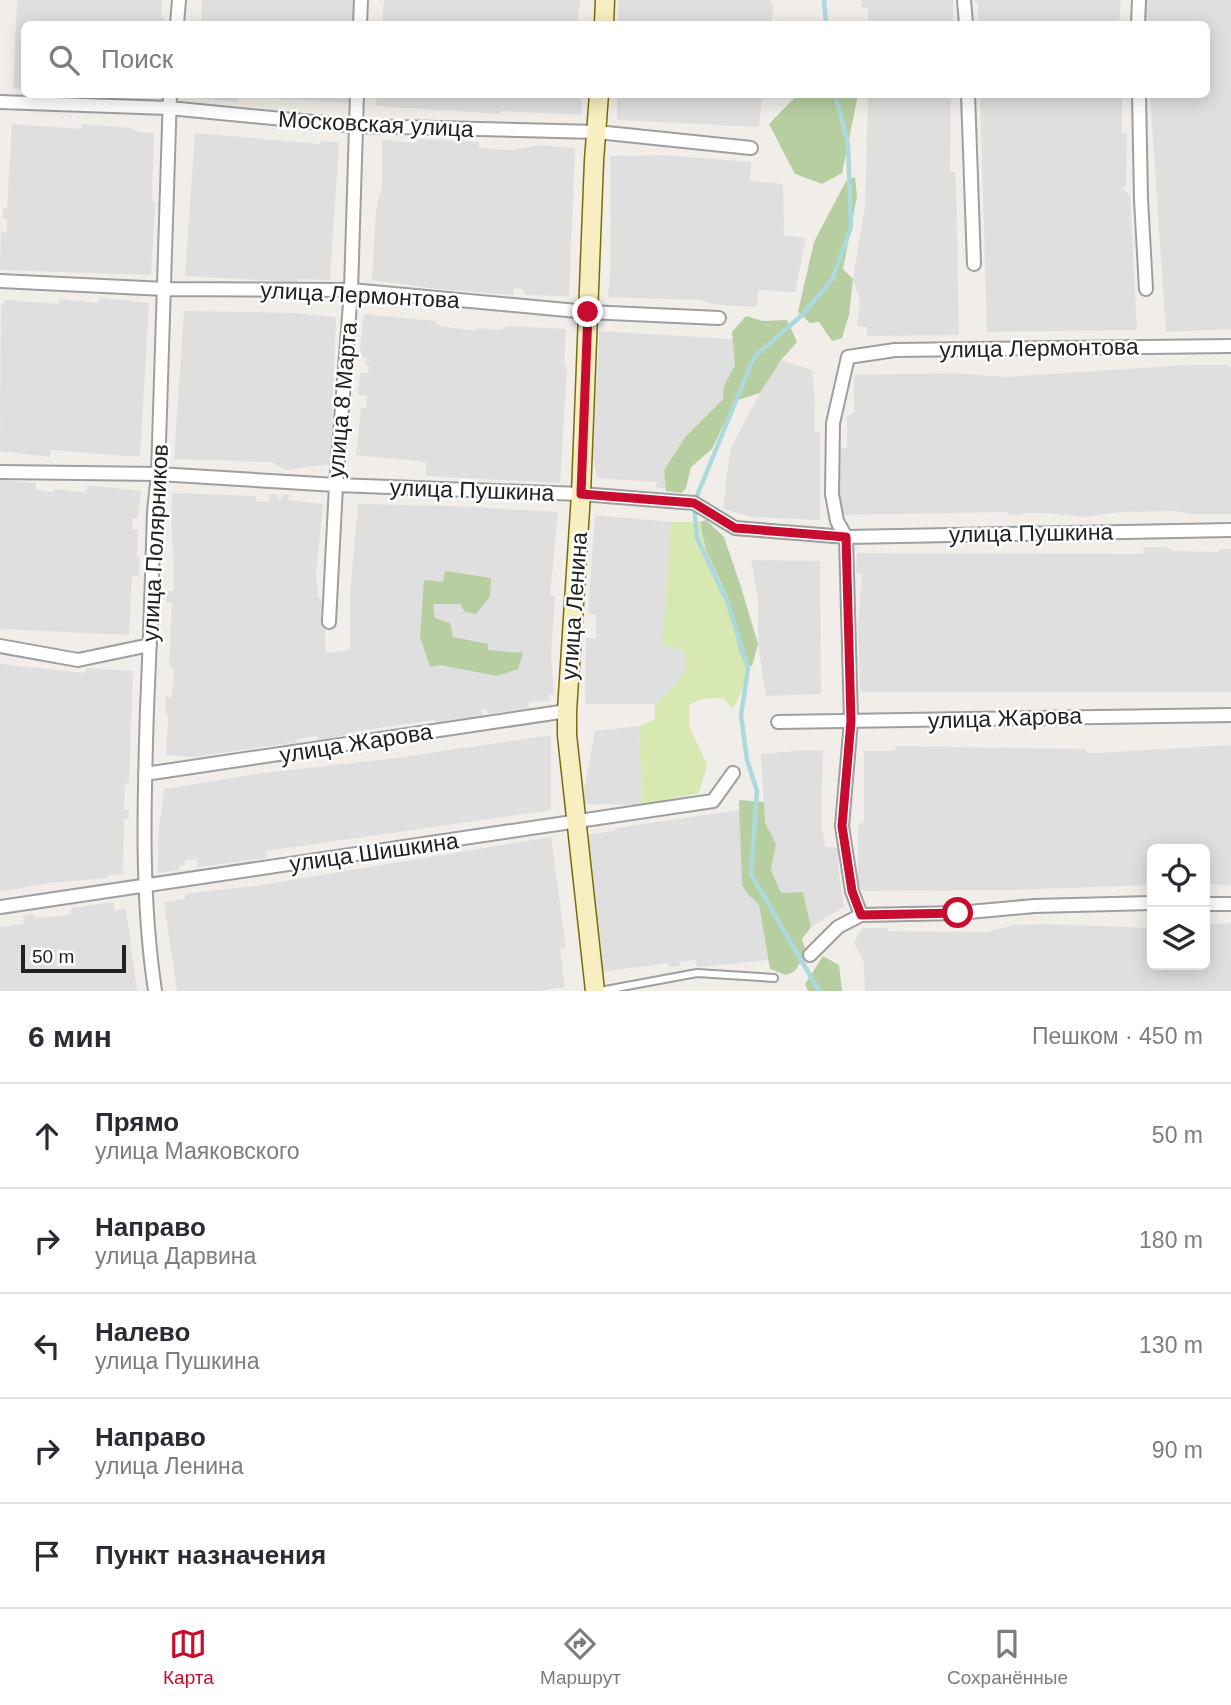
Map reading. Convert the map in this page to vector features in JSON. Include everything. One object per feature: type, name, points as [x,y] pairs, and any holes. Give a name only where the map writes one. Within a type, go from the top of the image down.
[{"type":"street","points":[[177,21],[179,0]]},
{"type":"street","points":[[360,21],[361,0]]},
{"type":"street","points":[[604,21],[606,0]]},
{"type":"street","points":[[964,0],[966,21]]},
{"type":"street","points":[[1138,21],[1139,0]]},
{"type":"street","name":"улица 8 Марта","points":[[329,622],[351,290],[357,98]]},
{"type":"street","name":"улица Ленина","points":[[595,991],[567,735],[567,711],[581,494],[600,98]]},
{"type":"street","points":[[968,98],[974,264]]},
{"type":"street","points":[[1139,98],[1140,199],[1146,289]]},
{"type":"street","name":"Московская улица","points":[[0,102],[169,101],[355,126],[597,132],[751,148]]},
{"type":"street","name":"улица Полярников","points":[[155,991],[147,937],[144,886],[145,774],[165,289],[169,101]]},
{"type":"street","name":"улица Лермонтова","points":[[0,281],[165,289],[351,290],[588,312],[719,318]]},
{"type":"street","name":"улица Лермонтова","points":[[846,537],[837,522],[832,494],[833,423],[848,357],[895,350],[1231,346]]},
{"type":"street","name":"улица Пушкина","points":[[0,471],[158,474],[336,485],[581,494],[694,503],[735,528],[846,537],[1231,530]]},
{"type":"street","points":[[846,537],[851,721],[842,826],[852,891],[861,915]]},
{"type":"street","points":[[0,646],[78,660],[150,645]]},
{"type":"street","name":"улица Жарова","points":[[145,774],[567,711]]},
{"type":"street","name":"улица Жарова","points":[[778,722],[1231,715]]},
{"type":"street","name":"улица Шишкина","points":[[0,908],[713,801],[733,773]]},
{"type":"street","points":[[810,955],[838,926],[861,915],[1147,903]]},
{"type":"street","points":[[1210,904],[1231,904]]},
{"type":"lane","points":[[600,991],[697,972],[774,978]]},
{"type":"shaded area","points":[[17,0],[162,0],[161,17],[165,18],[165,21],[21,21],[21,89],[13,88]]},
{"type":"shaded area","points":[[202,0],[355,0],[354,21],[201,21]]},
{"type":"shaded area","points":[[384,0],[580,0],[578,21],[382,21]]},
{"type":"shaded area","points":[[619,0],[770,0],[773,7],[772,21],[618,21]]},
{"type":"shaded area","points":[[861,0],[953,0],[953,21],[868,21],[868,8],[861,7]]},
{"type":"shaded area","points":[[974,0],[1121,0],[1119,21],[978,21],[978,4]]},
{"type":"shaded area","points":[[1146,0],[1231,0],[1231,329],[1166,332],[1150,98],[1210,98],[1210,21],[1145,21]]},
{"type":"shaded area","points":[[195,98],[239,98],[238,102]]},
{"type":"shaded area","points":[[271,98],[351,98],[350,103]]},
{"type":"shaded area","points":[[377,98],[582,98],[581,115],[501,111],[501,114],[376,106]]},
{"type":"shaded area","points":[[617,98],[762,98],[759,127],[617,120]]},
{"type":"shaded area","points":[[868,98],[951,98],[950,172],[955,173],[956,185],[959,335],[867,336],[867,327],[857,326],[860,301],[853,279],[865,208]]},
{"type":"shaded area","points":[[980,98],[1122,98],[1122,133],[1127,133],[1126,187],[1121,188],[1130,195],[1137,330],[987,332]]},
{"type":"shaded area","points":[[12,124],[82,129],[82,124],[131,128],[138,132],[154,133],[152,200],[155,205],[151,275],[0,270],[1,232],[7,232],[7,219],[3,218],[3,208],[7,208]]},
{"type":"shaded area","points":[[195,133],[320,144],[320,141],[339,142],[330,280],[298,279],[297,282],[185,276]]},
{"type":"shaded area","points":[[417,139],[479,142],[479,148],[511,150],[539,145],[575,148],[569,296],[525,295],[523,289],[514,288],[513,295],[437,289],[372,280],[376,211],[382,184],[382,140],[416,143]]},
{"type":"shaded area","points":[[662,155],[751,162],[750,181],[783,184],[784,235],[806,238],[795,292],[759,290],[756,307],[719,305],[699,300],[608,297],[611,261],[610,156]]},
{"type":"shaded area","points":[[99,298],[149,303],[140,457],[51,450],[50,457],[0,451],[1,305],[7,300],[59,304],[59,299],[98,303]]},
{"type":"shaded area","points":[[184,311],[293,313],[336,317],[330,464],[285,470],[272,462],[174,459]]},
{"type":"shaded area","points":[[364,314],[435,321],[440,326],[476,331],[477,328],[501,330],[507,326],[566,329],[564,364],[567,368],[560,483],[426,476],[426,462],[356,455],[361,408],[366,408],[367,396],[358,395],[360,373],[368,373],[369,366],[365,365],[366,358],[359,357]]},
{"type":"shaded area","points":[[599,331],[733,339],[735,365],[724,386],[723,399],[686,436],[664,470],[666,489],[656,487],[656,482],[597,478],[593,458]]},
{"type":"shaded area","points":[[781,360],[812,370],[814,431],[820,432],[820,520],[753,517],[723,509],[730,450]]},
{"type":"shaded area","points":[[1189,365],[1231,367],[1231,514],[1174,511],[1121,512],[1086,517],[1046,513],[1010,515],[1005,512],[841,515],[838,451],[847,447],[847,417],[854,412],[854,375],[955,373],[1005,377]]},
{"type":"shaded area","points":[[0,480],[36,483],[36,490],[53,492],[54,489],[86,493],[87,485],[141,491],[138,518],[133,518],[132,529],[138,530],[137,558],[140,558],[139,576],[132,576],[129,635],[0,629]]},
{"type":"shaded area","points":[[172,493],[256,496],[256,501],[269,502],[270,494],[278,494],[277,499],[281,499],[283,494],[289,495],[288,500],[323,504],[316,575],[318,596],[323,604],[326,653],[350,650],[350,594],[358,504],[558,512],[550,595],[555,596],[551,656],[554,694],[549,694],[549,701],[529,702],[529,709],[488,714],[487,709],[481,709],[482,716],[439,723],[433,720],[358,731],[328,739],[318,740],[318,736],[297,739],[297,742],[193,757],[166,755],[166,697],[172,697],[174,668],[169,667],[172,603],[166,602],[167,591],[173,591],[174,576]]},
{"type":"shaded area","points":[[595,515],[671,522],[663,644],[685,651],[688,662],[684,677],[655,704],[585,704],[586,638],[596,639],[596,615],[588,613]]},
{"type":"shaded area","points":[[1144,547],[1166,547],[1173,551],[1219,552],[1220,549],[1231,549],[1231,692],[860,692],[858,626],[862,574],[856,573],[857,553],[1143,554]]},
{"type":"shaded area","points":[[751,560],[820,561],[821,694],[766,696],[758,644],[758,600]]},
{"type":"shaded area","points":[[0,664],[85,673],[86,668],[133,671],[129,783],[125,783],[124,810],[129,810],[129,819],[124,819],[123,874],[0,892]]},
{"type":"shaded area","points":[[639,726],[642,805],[583,804],[595,731]]},
{"type":"shaded area","points":[[551,735],[551,810],[266,851],[267,858],[198,867],[197,859],[185,860],[185,865],[179,866],[180,870],[158,873],[158,837],[164,789],[256,774],[397,758]]},
{"type":"shaded area","points":[[1231,745],[1231,885],[1210,884],[1210,844],[1147,844],[1147,885],[864,891],[858,886],[858,826],[864,821],[864,751],[895,751],[896,746],[1086,749],[1086,753]]},
{"type":"shaded area","points":[[823,751],[821,821],[825,847],[839,848],[838,865],[844,907],[811,927],[803,892],[781,893],[771,870],[776,844],[765,822],[761,754]]},
{"type":"shaded area","points":[[740,810],[748,894],[759,905],[769,960],[697,967],[696,960],[680,962],[680,966],[669,967],[668,963],[601,972],[585,835],[615,831],[615,828]]},
{"type":"shaded area","points":[[551,837],[566,948],[560,949],[565,987],[538,991],[177,991],[164,902],[185,899],[185,894],[254,886]]},
{"type":"shaded area","points":[[113,902],[114,910],[126,909],[137,991],[0,991],[0,927],[24,924],[23,915],[34,914],[35,918],[71,915],[71,908]]},
{"type":"shaded area","points":[[1231,923],[1231,991],[865,991],[864,963],[854,942],[863,928],[887,928],[888,931],[986,932],[1015,925],[1044,924],[1147,928],[1147,970],[1210,970],[1210,925]]},
{"type":"green space","points":[[794,98],[857,98],[842,173],[822,184],[795,174],[769,124]]},
{"type":"green space","points":[[855,177],[857,196],[843,269],[853,279],[849,315],[842,338],[832,341],[819,322],[810,323],[798,312],[814,242],[846,181]]},
{"type":"green space","points":[[746,316],[763,321],[787,320],[797,342],[781,360],[760,393],[735,401],[712,449],[691,467],[686,488],[681,493],[666,491],[664,470],[686,436],[723,399],[724,386],[735,365],[732,332]]},
{"type":"green space","points":[[706,520],[724,537],[741,587],[758,644],[752,666],[745,665],[739,651],[728,597],[706,550],[700,522]]},
{"type":"green space","points":[[671,522],[700,522],[706,550],[728,597],[739,651],[747,672],[744,688],[733,708],[723,698],[701,699],[689,705],[689,725],[707,765],[699,793],[642,805],[639,726],[655,719],[655,704],[674,687],[686,668],[684,651],[662,644]]},
{"type":"green space","points":[[445,571],[491,578],[490,597],[476,614],[465,612],[460,604],[433,604],[435,618],[450,623],[453,637],[488,644],[488,650],[523,653],[518,669],[497,676],[440,665],[430,667],[420,637],[424,580],[443,582]]},
{"type":"green space","points":[[739,800],[764,802],[765,822],[776,844],[771,870],[781,893],[803,892],[811,927],[802,939],[806,952],[795,971],[786,975],[770,969],[759,905],[742,885]]},
{"type":"green space","points":[[823,956],[839,965],[842,991],[808,991],[805,984]]},
{"type":"waterway","points":[[824,0],[826,21]]},
{"type":"waterway","points":[[819,991],[751,874],[757,791],[747,760],[741,715],[748,669],[728,603],[697,538],[694,503],[754,357],[801,316],[832,280],[851,227],[848,144],[836,98]]},
{"type":"route","points":[[588,312],[581,494],[694,503],[735,528],[846,537],[851,721],[842,826],[852,891],[861,915],[958,913]]}]
